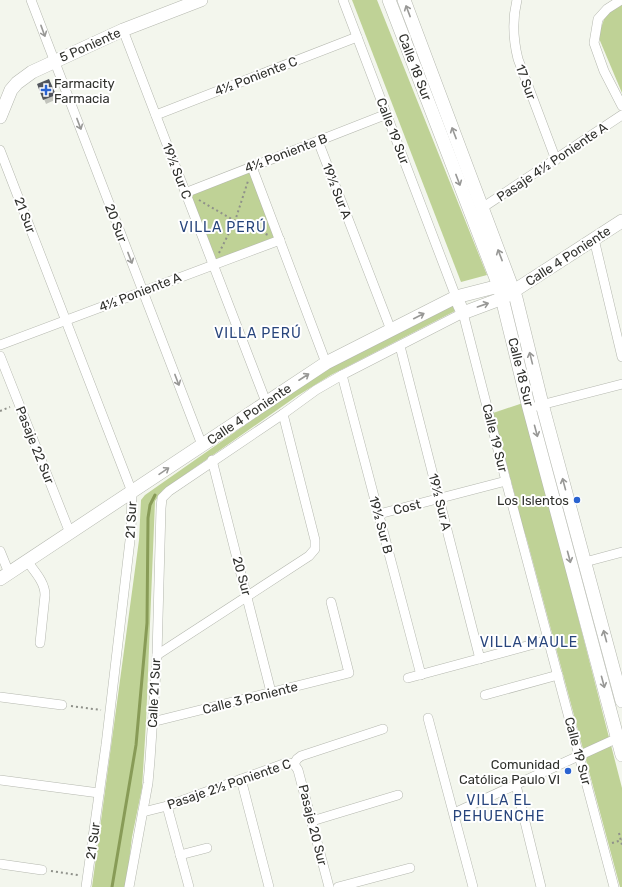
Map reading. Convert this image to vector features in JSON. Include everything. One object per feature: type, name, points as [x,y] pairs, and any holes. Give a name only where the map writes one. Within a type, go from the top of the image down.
[{"type":"main road","name":"5 Poniente","points":[[0,117],[11,90],[32,72],[123,30],[201,0]]},
{"type":"main road","name":"Calle 18 Sur","points":[[389,0],[505,292],[518,302],[542,404],[622,701]]},
{"type":"main road","name":"Calle 18 Sur","points":[[404,0],[482,208],[505,292],[529,408],[620,737],[622,754]]},
{"type":"main road","name":"Calle 4 Poniente","points":[[463,313],[505,292],[622,221]]},
{"type":"main road","name":"Calle 4 Poniente","points":[[4,576],[326,362],[456,297],[505,292]]},
{"type":"main road","name":"Calle 19 Sur","points":[[456,297],[463,313]]},
{"type":"street","name":"20 Sur","points":[[31,0],[202,445]]},
{"type":"street","name":"Calle 19 Sur","points":[[343,0],[456,297]]},
{"type":"street","name":"17 Sur","points":[[517,0],[513,25],[515,47],[518,59],[556,160]]},
{"type":"street","points":[[621,0],[607,9],[598,19],[594,43],[604,71],[622,106]]},
{"type":"street","name":"19½ Sur C","points":[[123,30],[266,402]]},
{"type":"street","name":"4½ Poniente C","points":[[156,115],[357,38]]},
{"type":"street","name":"4½ Poniente B","points":[[185,193],[387,114]]},
{"type":"street","name":"Pasaje 4½ Poniente A","points":[[482,208],[622,115]]},
{"type":"street","name":"19½ Sur A","points":[[318,141],[391,330]]},
{"type":"street","name":"21 Sur","points":[[0,150],[132,492],[131,532],[110,711],[86,887]]},
{"type":"street","points":[[252,167],[326,362]]},
{"type":"street","points":[[594,239],[622,357]]},
{"type":"street","name":"4½ Poniente A","points":[[0,345],[280,240]]},
{"type":"street","name":"Calle 19 Sur","points":[[463,313],[506,482],[614,887]]},
{"type":"street","name":"Calle 4 Poniente","points":[[162,498],[169,491],[212,460],[283,414],[316,390],[342,375],[463,313]]},
{"type":"street","name":"19½ Sur A","points":[[400,346],[480,659]]},
{"type":"street","name":"Pasaje 22 Sur","points":[[0,356],[70,533]]},
{"type":"street","name":"19½ Sur B","points":[[342,375],[421,674]]},
{"type":"street","points":[[529,408],[622,384]]},
{"type":"street","points":[[157,655],[311,554],[315,546],[315,540],[283,414]]},
{"type":"street","name":"20 Sur","points":[[212,460],[271,692]]},
{"type":"street","name":"Cost","points":[[379,514],[506,482]]},
{"type":"street","name":"Calle 21 Sur","points":[[129,887],[148,783],[157,655],[160,508],[162,498]]},
{"type":"street","points":[[0,550],[4,576]]},
{"type":"street","points":[[585,562],[622,552]]},
{"type":"street","points":[[27,561],[45,588],[40,643]]},
{"type":"street","name":"Calle 3 Poniente","points":[[152,722],[349,673],[331,602]]},
{"type":"street","points":[[408,678],[549,640]]},
{"type":"street","points":[[485,695],[558,675]]},
{"type":"street","points":[[0,697],[62,705]]},
{"type":"street","points":[[428,718],[474,887]]},
{"type":"street","name":"Pasaje 2½ Poniente C","points":[[143,812],[167,806],[286,763],[294,764],[296,759],[301,756],[383,729]]},
{"type":"street","points":[[454,813],[620,737]]},
{"type":"street","name":"Pasaje 20 Sur","points":[[294,764],[298,770],[328,887]]},
{"type":"street","points":[[241,779],[269,887]]},
{"type":"street","points":[[0,780],[99,793]]},
{"type":"street","points":[[516,785],[541,887]]},
{"type":"street","points":[[312,821],[398,795]]},
{"type":"street","points":[[167,806],[189,887]]},
{"type":"street","points":[[180,855],[207,848]]},
{"type":"street","points":[[0,864],[42,870]]},
{"type":"street","points":[[338,887],[410,868]]},
{"type":"path","points":[[213,265],[235,221],[252,167]]},
{"type":"path","points":[[185,193],[235,221],[280,240]]},
{"type":"path","points":[[62,705],[110,711]]},
{"type":"path","points":[[619,833],[622,845]]},
{"type":"path","points":[[42,870],[88,876]]},
{"type":"green space","points":[[352,0],[377,0],[487,275],[461,282]]},
{"type":"green space","points":[[622,3],[622,93],[598,36],[606,14]]},
{"type":"green space","points":[[253,169],[279,238],[217,262],[190,193]]},
{"type":"green space","points":[[452,305],[455,311],[331,375],[297,396],[163,490],[155,501],[142,788],[132,837],[126,887],[92,887],[139,540],[141,500],[145,495],[328,367]]},
{"type":"green space","points":[[523,403],[622,788],[622,887],[620,887],[527,540],[517,509],[518,507],[493,413]]},
{"type":"building","name":"Farmacity Farmacia","points":[[49,79],[56,95],[43,100],[37,84]]},
{"type":"waterway","points":[[112,887],[136,745],[147,623],[148,518],[150,505],[155,495]]},
{"type":"place","name":"Farmacity Farmacia","points":[[46,90]]},
{"type":"place","name":"Los Islentos","points":[[577,500]]},
{"type":"place","name":"Comunidad Católica Paulo VI","points":[[568,771]]},
{"type":"district","name":"VILLA PERÚ","points":[[223,227]]},
{"type":"district","name":"VILLA PERÚ","points":[[258,333]]},
{"type":"district","name":"VILLA MAULE","points":[[529,642]]},
{"type":"district","name":"VILLA EL PEHUENCHE","points":[[499,808]]}]
